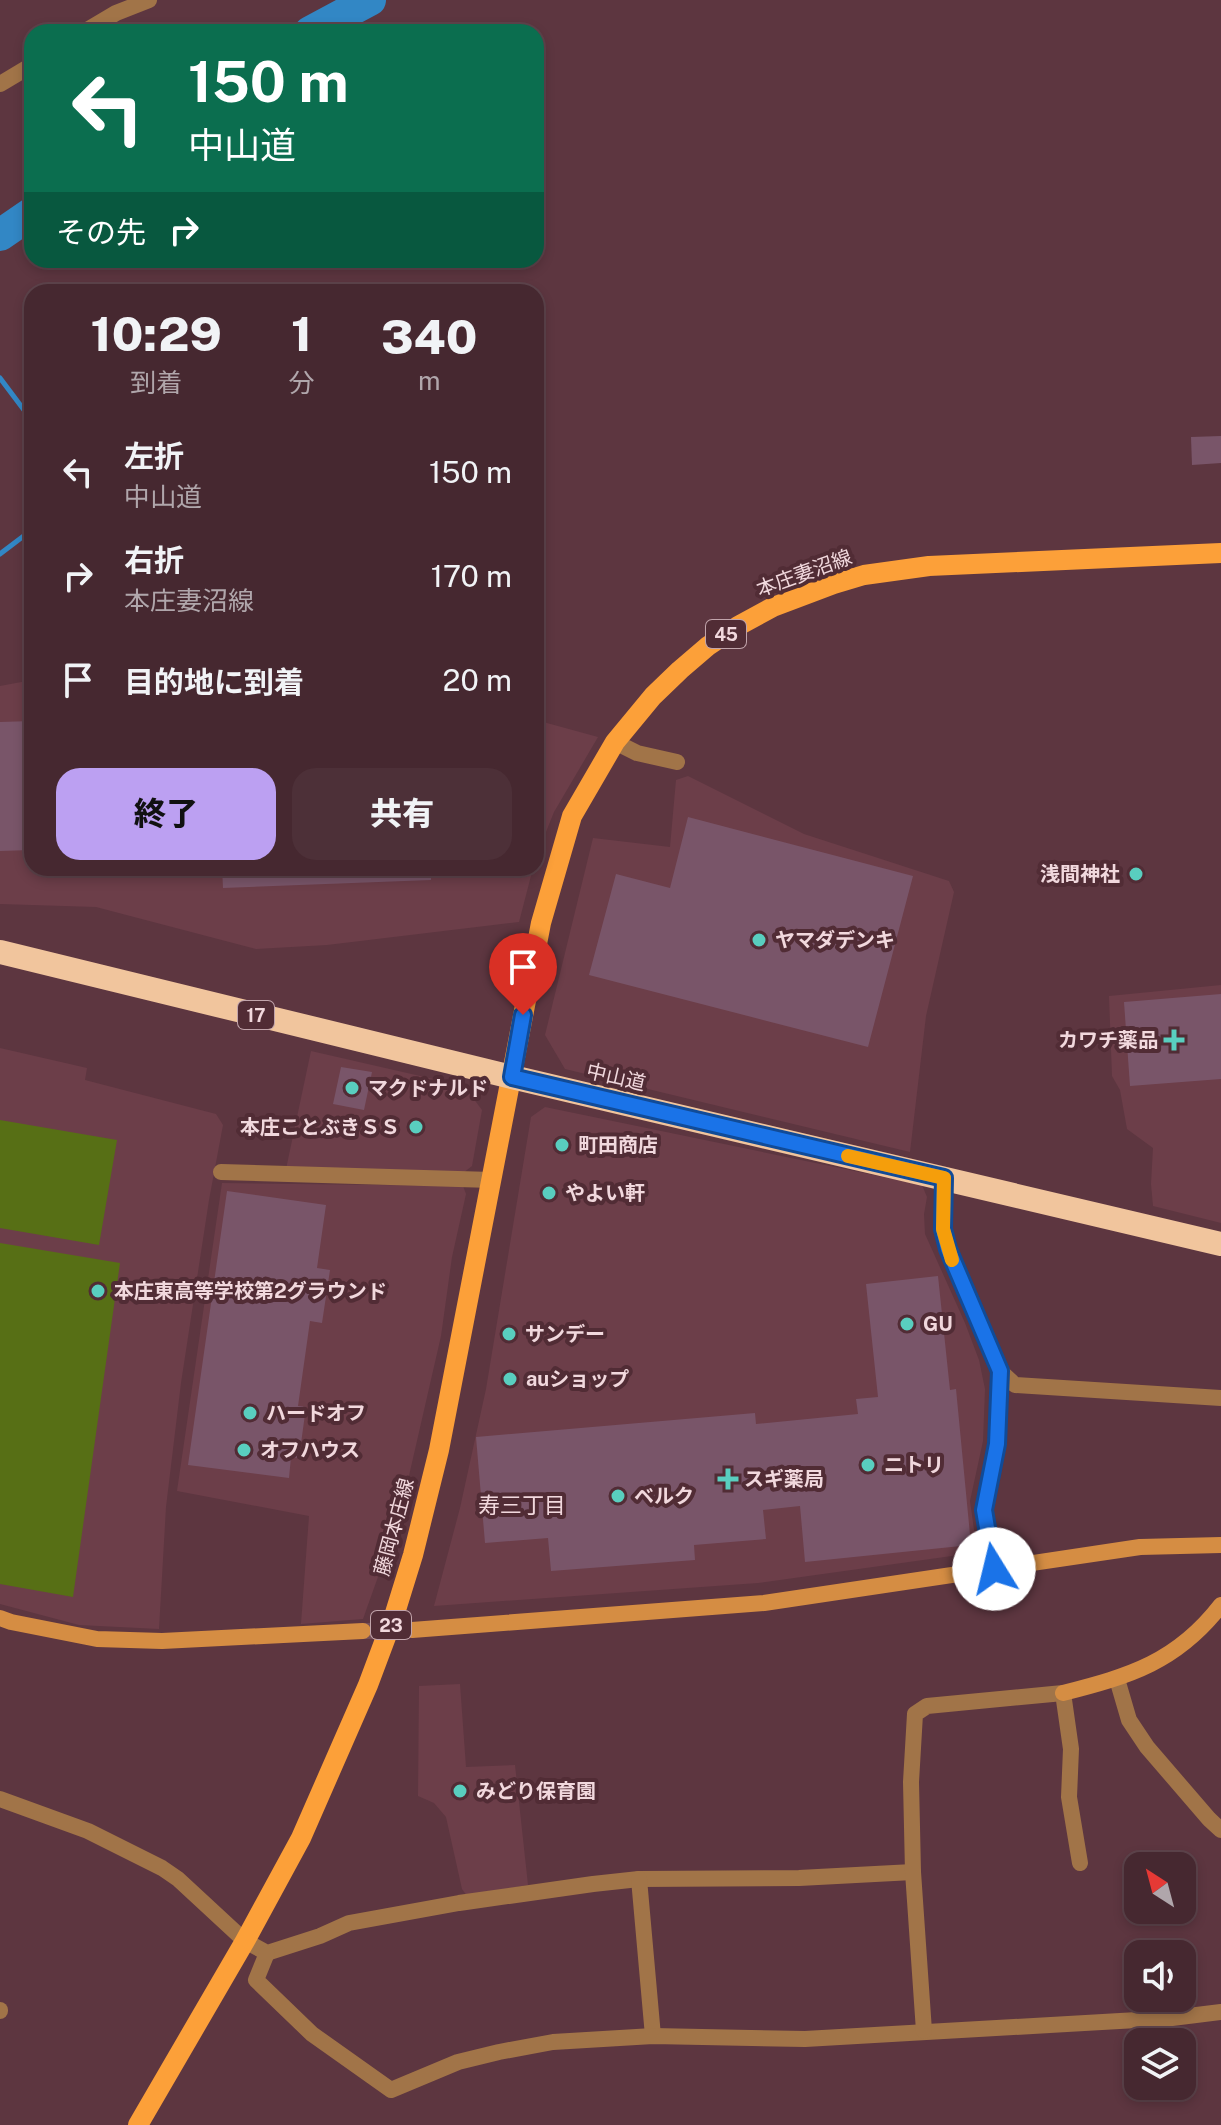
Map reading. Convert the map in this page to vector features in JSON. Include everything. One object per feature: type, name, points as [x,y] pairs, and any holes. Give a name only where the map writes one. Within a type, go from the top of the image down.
[{"type":"highway","name":"中山道","points":[[0,952],[512,1077],[1221,1244]]},
{"type":"main road","name":"本庄妻沼線","points":[[512,1077],[541,923],[572,816],[615,742],[653,696],[708,646],[773,607],[864,575],[929,566],[1221,553]]},
{"type":"main road","name":"藤岡本庄線","points":[[138,2125],[301,1838],[368,1685],[395,1613],[439,1450],[512,1077]]},
{"type":"street","points":[[97,24],[149,0]]},
{"type":"street","points":[[0,84],[24,70]]},
{"type":"street","points":[[615,742],[637,753],[677,762]]},
{"type":"street","points":[[221,1172],[492,1180]]},
{"type":"street","points":[[944,1178],[943,1229],[948,1249],[1000,1371],[1015,1385],[1221,1398]]},
{"type":"street","points":[[994,1569],[984,1510],[997,1444],[1000,1371]]},
{"type":"street","points":[[412,1630],[764,1603],[1140,1547],[1221,1545]]},
{"type":"street","points":[[924,2031],[913,1872],[911,1782],[915,1714],[927,1706],[1063,1693],[1117,1679],[1162,1659],[1210,1620],[1221,1605]]},
{"type":"street","points":[[0,1618],[97,1639],[162,1641],[363,1631]]},
{"type":"street","points":[[1117,1679],[1129,1720],[1141,1738],[1221,1830]]},
{"type":"street","points":[[1063,1693],[1071,1749],[1069,1797],[1080,1863]]},
{"type":"street","points":[[0,1799],[88,1831],[162,1868],[245,1941],[267,1953],[349,1923],[459,1903],[639,1879],[799,1878],[913,1872]]},
{"type":"street","points":[[639,1879],[653,2036]]},
{"type":"street","points":[[267,1953],[256,1980],[312,2034],[391,2090],[458,2062],[553,2042],[653,2036],[805,2039],[1172,2018],[1221,2012]]},
{"type":"shaded area","points":[[24,682],[24,876],[531,876],[519,922],[327,945],[256,949],[96,907],[0,904],[0,686]]},
{"type":"shaded area","points":[[544,722],[598,737],[554,812],[544,837]]},
{"type":"shaded area","points":[[688,776],[804,834],[949,881],[954,892],[926,1016],[910,1152],[565,1069],[545,1035],[593,838],[670,847],[676,780]]},
{"type":"shaded area","points":[[1221,985],[1221,1223],[1153,1206],[1153,1148],[1127,1129],[1120,1090],[1112,1076],[1109,996]]},
{"type":"shaded area","name":"本庄東高等学校第2グラウンド","points":[[0,1048],[87,1068],[85,1080],[216,1114],[223,1125],[181,1383],[166,1507],[159,1629],[79,1625],[0,1604]]},
{"type":"shaded area","points":[[311,1051],[464,1086],[482,1110],[472,1166],[463,1173],[286,1169]]},
{"type":"shaded area","points":[[545,1107],[922,1185],[927,1197],[925,1234],[965,1323],[979,1360],[985,1389],[983,1441],[970,1501],[976,1544],[966,1554],[758,1583],[434,1606],[460,1508],[486,1389],[531,1117]]},
{"type":"shaded area","points":[[222,1183],[463,1186],[466,1194],[452,1257],[441,1336],[400,1515],[363,1619],[301,1624],[309,1516],[177,1491]]},
{"type":"shaded area","points":[[460,1684],[466,1767],[515,1765],[528,1885],[467,1896],[462,1889],[446,1817],[434,1803],[418,1796],[419,1686]]},
{"type":"green space","points":[[0,1120],[117,1140],[99,1245],[0,1228]]},
{"type":"green space","points":[[0,1243],[120,1263],[73,1597],[0,1584]]},
{"type":"building","points":[[1221,436],[1221,463],[1192,465],[1191,437]]},
{"type":"building","points":[[24,721],[24,850],[0,851],[0,722]]},
{"type":"building","points":[[688,817],[913,876],[868,1047],[589,975],[616,874],[670,888]]},
{"type":"building","points":[[222,876],[431,876],[431,880],[223,888]]},
{"type":"building","name":"カワチ薬品","points":[[1221,994],[1221,1079],[1130,1086],[1124,1002]]},
{"type":"building","name":"マクドナルド","points":[[341,1067],[372,1072],[364,1110],[333,1104]]},
{"type":"building","points":[[227,1191],[326,1205],[317,1268],[330,1270],[322,1323],[310,1321],[298,1406],[306,1407],[299,1458],[291,1457],[289,1478],[188,1465]]},
{"type":"building","points":[[938,1276],[950,1390],[956,1389],[971,1545],[805,1562],[800,1506],[763,1510],[766,1539],[694,1545],[695,1560],[551,1571],[548,1538],[485,1543],[476,1437],[755,1413],[756,1424],[858,1414],[856,1399],[878,1397],[866,1284]]},
{"type":"waterway","points":[[325,24],[370,0]]},
{"type":"waterway","points":[[0,235],[24,218]]},
{"type":"waterway","points":[[0,378],[24,410]]},
{"type":"waterway","points":[[0,554],[24,536]]},
{"type":"tunnel","points":[[363,1631],[412,1630]]},
{"type":"slow traffic","points":[[848,1156],[944,1178],[943,1229],[952,1260]]},
{"type":"place","name":"浅間神社","points":[[1136,874]]},
{"type":"place","name":"ヤマダデンキ","points":[[759,940]]},
{"type":"place","name":"カワチ薬品","points":[[1174,1040]]},
{"type":"place","name":"マクドナルド","points":[[352,1088]]},
{"type":"place","name":"本庄ことぶきＳＳ","points":[[416,1127]]},
{"type":"place","name":"町田商店","points":[[562,1145]]},
{"type":"place","name":"やよい軒","points":[[549,1193]]},
{"type":"place","name":"本庄東高等学校第2グラウンド","points":[[98,1291]]},
{"type":"place","name":"GU","points":[[907,1324]]},
{"type":"place","name":"サンデー","points":[[509,1334]]},
{"type":"place","name":"auショップ","points":[[510,1379]]},
{"type":"place","name":"ハードオフ","points":[[250,1413]]},
{"type":"place","name":"オフハウス","points":[[244,1450]]},
{"type":"place","name":"ニトリ","points":[[868,1465]]},
{"type":"place","name":"スギ薬局","points":[[728,1479]]},
{"type":"place","name":"ベルク","points":[[618,1496]]},
{"type":"place","name":"みどり保育園","points":[[460,1791]]},
{"type":"district","name":"寿三丁目","points":[[522,1505]]},
{"type":"route","points":[[523,1015],[512,1077],[944,1178],[943,1229],[948,1249],[1000,1371],[997,1444],[984,1510],[994,1569]]}]
